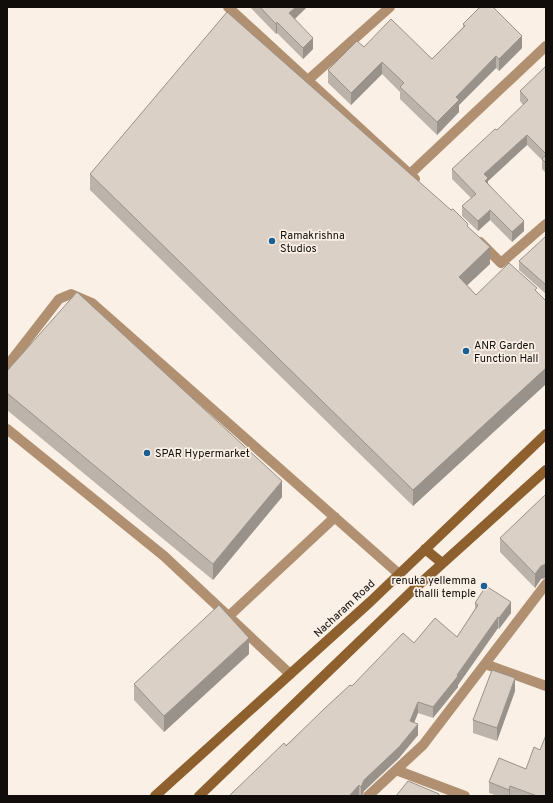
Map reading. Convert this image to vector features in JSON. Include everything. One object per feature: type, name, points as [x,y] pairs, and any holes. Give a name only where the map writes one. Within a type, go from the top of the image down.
[{"type":"main road","name":"Nacharam Road","points":[[155,796],[370,602],[546,434]]},
{"type":"main road","points":[[199,796],[442,563],[546,470]]},
{"type":"main road","points":[[425,549],[442,563]]},
{"type":"street","points":[[228,7],[422,186]]},
{"type":"street","points":[[308,80],[390,7]]},
{"type":"street","points":[[410,174],[546,46]]},
{"type":"street","points":[[473,235],[504,265],[546,224]]},
{"type":"street","points":[[7,366],[59,299],[71,294],[92,302],[399,574]]},
{"type":"street","points":[[7,429],[164,556],[290,674]]},
{"type":"street","points":[[229,616],[335,517]]},
{"type":"street","points":[[368,796],[423,745],[546,584]]},
{"type":"street","points":[[485,664],[546,686]]},
{"type":"street","points":[[396,770],[465,796]]},
{"type":"building","points":[[260,7],[296,7],[289,13],[313,38],[303,48],[277,22],[276,24]]},
{"type":"building","points":[[480,7],[493,7],[522,36],[499,59],[496,56],[456,97],[459,100],[437,122],[400,87],[404,83],[382,62],[351,93],[328,70],[357,41],[364,47],[391,19],[432,59],[465,26],[463,24]]},
{"type":"building","name":"Ramakrishna Studios","points":[[227,12],[451,210],[453,209],[468,224],[467,226],[490,247],[459,277],[476,295],[509,263],[537,288],[535,290],[546,301],[546,368],[413,490],[90,174]]},
{"type":"building","points":[[545,67],[546,154],[527,135],[484,174],[488,178],[485,181],[524,221],[512,232],[490,210],[478,221],[462,206],[476,194],[452,169],[495,129],[497,130],[528,100],[520,91]]},
{"type":"building","points":[[546,155],[546,163],[542,159]]},
{"type":"building","points":[[545,237],[546,239],[546,285],[519,261]]},
{"type":"building","name":"SPAR Hypermarket","points":[[77,292],[282,481],[213,564],[7,393],[7,371]]},
{"type":"building","points":[[546,494],[546,564],[541,566],[535,574],[500,538]]},
{"type":"building","points":[[486,586],[511,602],[499,618],[498,617],[457,675],[458,676],[433,707],[418,702],[410,721],[418,724],[399,747],[364,780],[361,787],[359,785],[349,796],[229,796],[284,743],[286,746],[350,685],[352,686],[403,633],[414,643],[435,618],[457,637],[478,605],[475,603]]},
{"type":"building","points":[[219,605],[249,638],[164,716],[134,684]]},
{"type":"building","points":[[492,670],[515,678],[497,728],[473,720]]},
{"type":"building","points":[[546,735],[546,796],[537,796],[510,786],[509,790],[489,782],[499,758],[526,769],[534,747],[540,750]]},
{"type":"building","points":[[408,781],[439,794],[440,796],[396,796]]},
{"type":"place","name":"Ramakrishna Studios","points":[[272,241]]},
{"type":"place","name":"ANR Garden Function Hall","points":[[466,351]]},
{"type":"place","name":"SPAR Hypermarket","points":[[147,453]]},
{"type":"place","name":"renuka yellemma thalli temple","points":[[484,586]]}]
